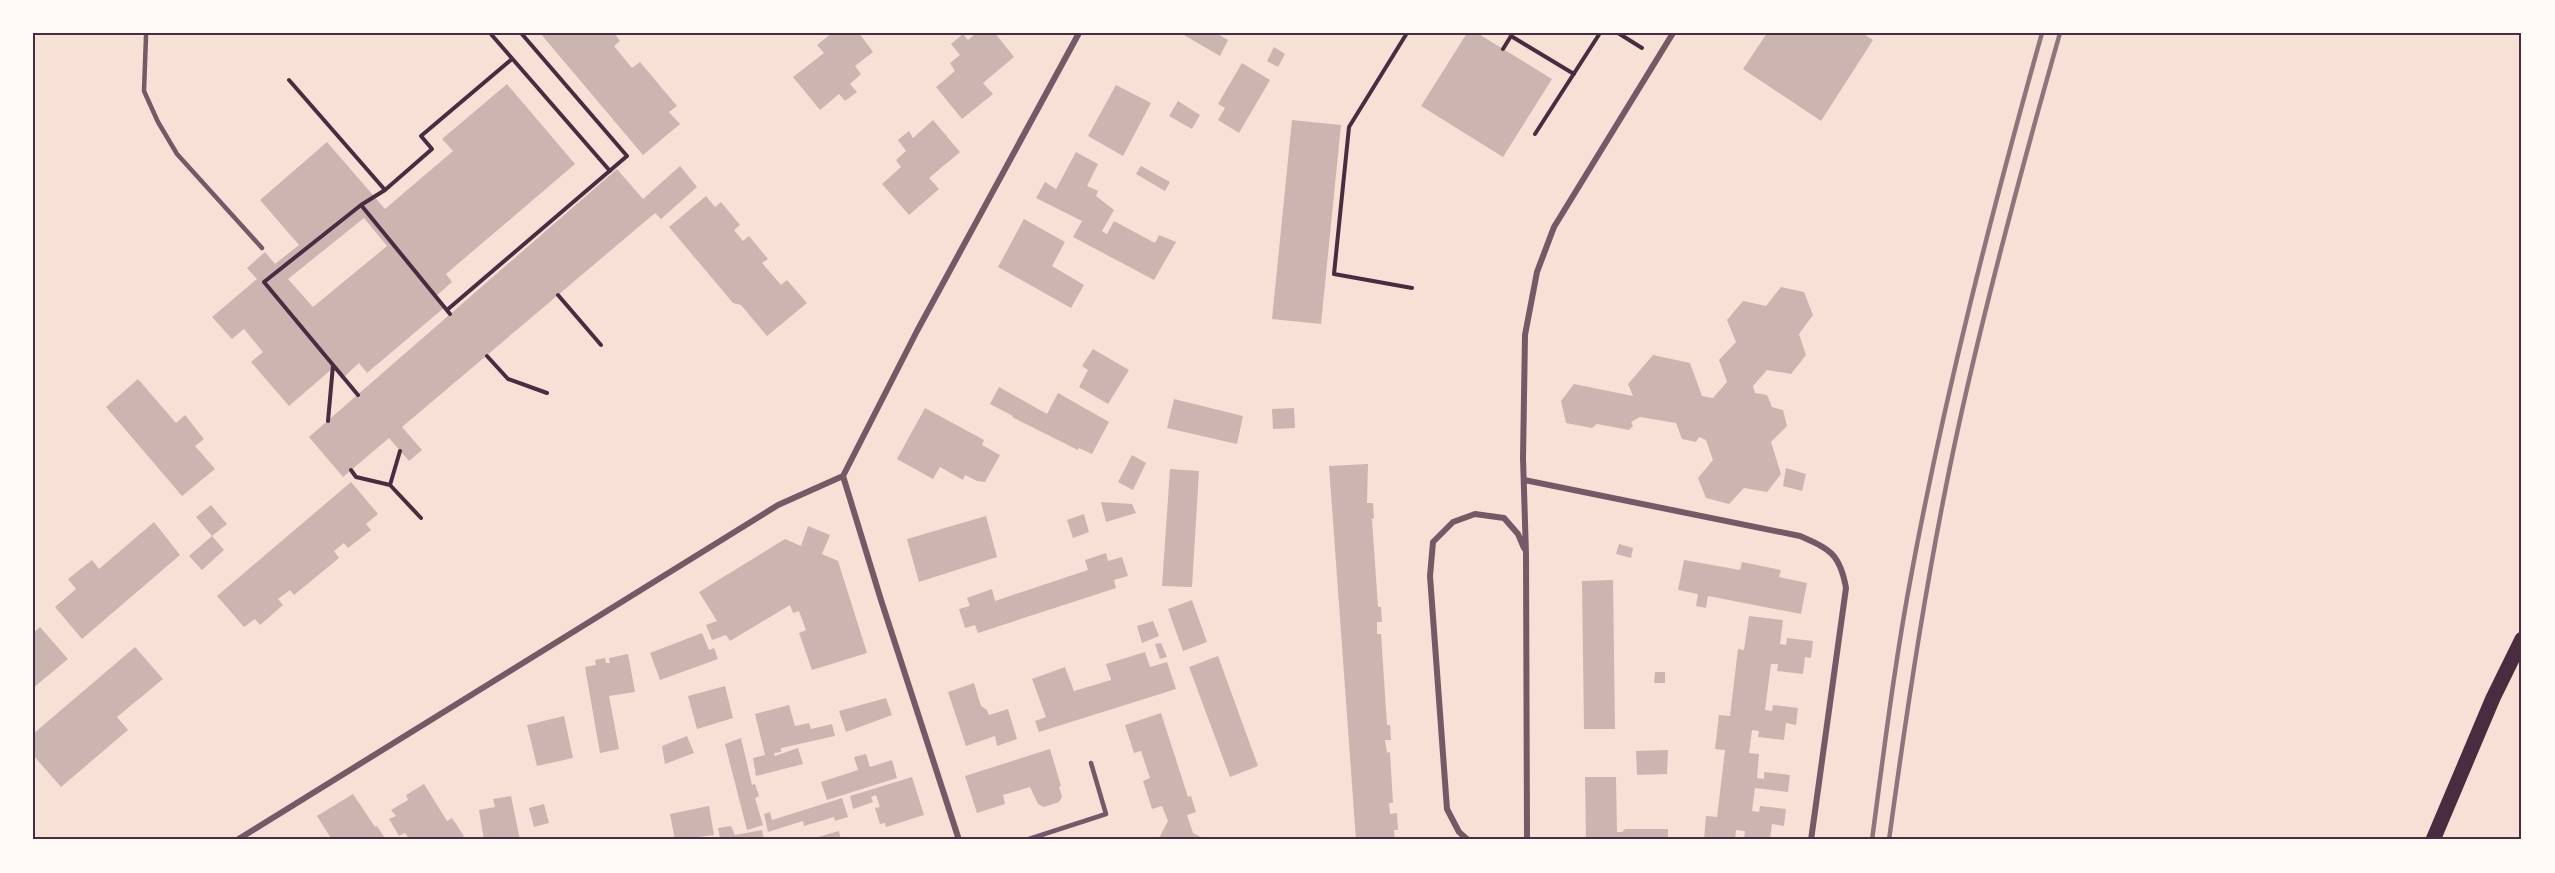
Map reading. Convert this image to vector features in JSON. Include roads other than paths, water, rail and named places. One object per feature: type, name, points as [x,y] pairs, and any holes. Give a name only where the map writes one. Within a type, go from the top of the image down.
[{"type":"main road","points":[[2433,840],[2493,698],[2522,639]]},
{"type":"street","points":[[237,840],[778,505],[843,476],[917,331],[1079,33]]},
{"type":"street","points":[[1527,840],[1524,480],[1526,334],[1537,272],[1554,226],[1673,33]]},
{"type":"street","points":[[843,476],[880,600],[959,840]]},
{"type":"street","points":[[1524,480],[1800,536],[1827,548],[1842,565],[1846,588],[1811,840]]},
{"type":"street","points":[[1468,840],[1459,832],[1447,809],[1430,576],[1433,542],[1453,522],[1475,514],[1485,515],[1504,518],[1518,534],[1526,554]]},
{"type":"lane","points":[[146,36],[144,91],[158,122],[177,154],[262,248]]},
{"type":"lane","points":[[1026,840],[1106,814],[1092,763]]},
{"type":"railway","points":[[1872,840],[1900,638],[1925,503],[1971,300],[2042,33]]},
{"type":"railway","points":[[1889,840],[1920,631],[1959,424],[2006,228],[2060,33]]}]
